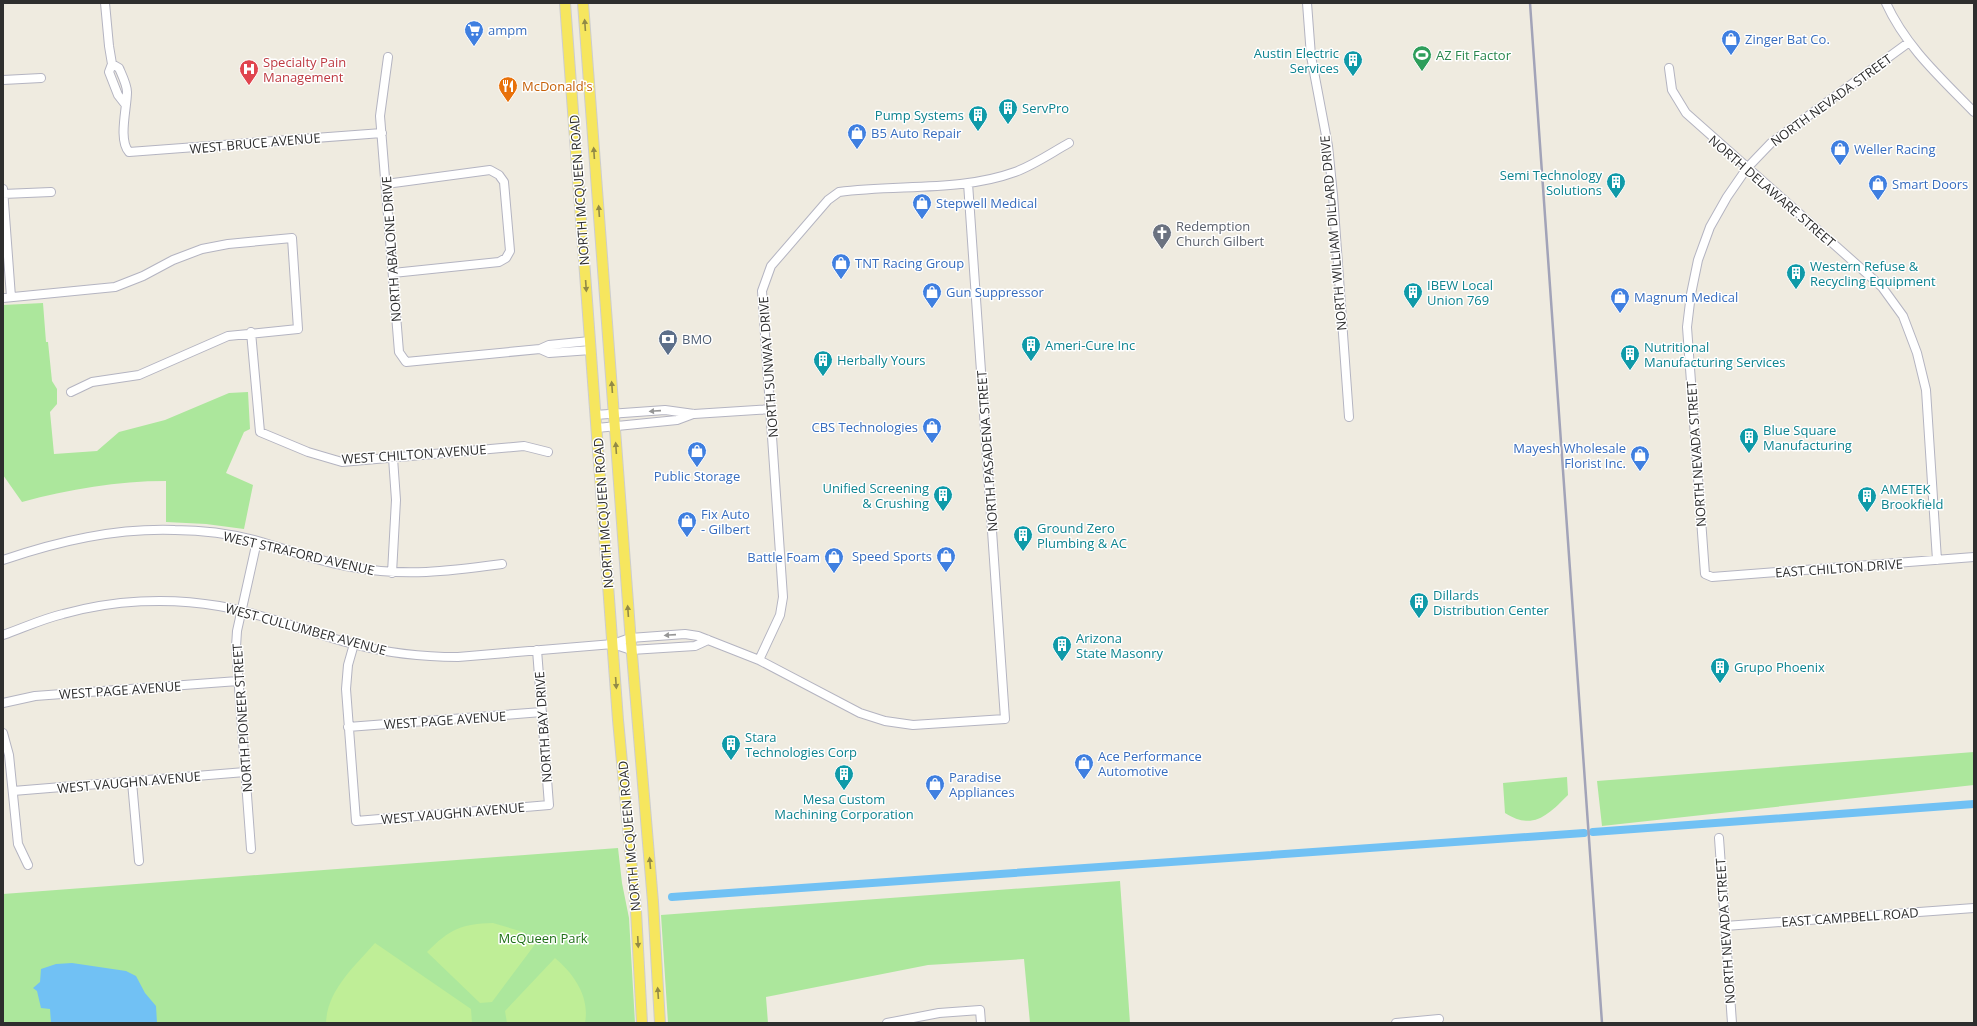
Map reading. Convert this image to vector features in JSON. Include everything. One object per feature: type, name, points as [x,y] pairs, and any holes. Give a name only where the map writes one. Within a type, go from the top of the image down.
[{"type":"main road","name":"NORTH MCQUEEN ROAD","points":[[566,3],[595,415],[635,903],[642,1023]]},
{"type":"main road","name":"NORTH MCQUEEN ROAD","points":[[583,3],[630,638],[653,902],[660,1023]]},
{"type":"main road","points":[[579,192],[597,191]]},
{"type":"main road","points":[[635,903],[653,902]]},
{"type":"street","points":[[104,3],[112,64],[110,72],[116,90],[125,104]]},
{"type":"street","name":"NORTH WILLIAM DILLARD DRIVE","points":[[1307,3],[1312,62],[1328,146],[1333,195],[1349,417]]},
{"type":"street","points":[[1886,3],[1893,19],[1908,43],[1974,112]]},
{"type":"street","name":"NORTH NEVADA STREET","points":[[1705,574],[1687,327],[1691,294],[1698,260],[1710,227],[1727,197],[1747,168],[1771,143],[1908,43]]},
{"type":"street","name":"NORTH ABALONE DRIVE","points":[[388,58],[380,116],[399,352],[406,362],[540,349]]},
{"type":"street","points":[[112,64],[119,68],[127,92],[125,104]]},
{"type":"street","name":"NORTH DELAWARE STREET","points":[[1669,68],[1672,90],[1686,113],[1882,287],[1903,316],[1917,353],[1926,390],[1937,560]]},
{"type":"street","points":[[3,80],[41,78]]},
{"type":"street","points":[[116,90],[125,86]]},
{"type":"street","name":"WEST BRUCE AVENUE","points":[[125,104],[124,142],[129,152],[382,133]]},
{"type":"street","name":"NORTH SUNWAY DRIVE","points":[[759,660],[780,615],[783,597],[762,291],[771,266],[828,200],[839,192],[968,183],[1015,172],[1037,162],[1069,143]]},
{"type":"street","points":[[386,184],[490,170],[499,175],[504,182],[510,243],[510,251],[506,258],[499,262],[393,273]]},
{"type":"street","name":"NORTH PASADENA STREET","points":[[759,660],[860,713],[885,721],[913,725],[1005,718],[968,183]]},
{"type":"street","points":[[3,189],[7,298],[115,287],[143,276],[173,260],[202,249],[228,244],[292,238],[298,329],[251,332],[228,336],[139,375],[92,382],[71,392]]},
{"type":"street","points":[[3,194],[52,192]]},
{"type":"street","name":"WEST CHILTON AVENUE","points":[[251,332],[260,432],[308,452],[342,462],[524,446],[548,452]]},
{"type":"street","points":[[540,349],[556,344],[591,345]]},
{"type":"street","points":[[556,344],[556,353]]},
{"type":"street","points":[[540,349],[549,353],[556,353],[591,345]]},
{"type":"street","points":[[595,415],[665,410],[694,414],[771,409]]},
{"type":"street","points":[[597,428],[677,420],[694,414]]},
{"type":"street","points":[[392,573],[396,500],[393,458]]},
{"type":"street","name":"WEST STRAFORD AVENUE","points":[[3,560],[48,545],[88,536],[175,530],[223,535],[257,541],[350,567],[392,573],[434,573],[502,564]]},
{"type":"street","name":"NORTH PIONEER STREET","points":[[251,849],[244,772],[236,647],[237,631],[257,541]]},
{"type":"street","name":"EAST CHILTON DRIVE","points":[[1705,574],[1712,577],[1974,556]]},
{"type":"street","name":"WEST CULLUMBER AVENUE","points":[[3,635],[62,614],[148,600],[174,601],[218,606],[242,611],[354,644],[389,652],[436,657],[458,657],[613,644]]},
{"type":"street","points":[[613,644],[630,638],[685,634],[698,636],[759,660]]},
{"type":"street","points":[[613,644],[631,650],[695,646],[708,640]]},
{"type":"street","points":[[348,727],[346,689],[348,665],[354,644]]},
{"type":"street","name":"NORTH BAY DRIVE","points":[[537,650],[549,805]]},
{"type":"street","name":"WEST PAGE AVENUE","points":[[3,703],[35,696],[238,681]]},
{"type":"street","name":"WEST PAGE AVENUE","points":[[348,727],[542,712]]},
{"type":"street","name":"WEST VAUGHN AVENUE","points":[[348,727],[356,821],[549,805]]},
{"type":"street","points":[[3,733],[9,755],[18,844],[28,865]]},
{"type":"street","name":"WEST VAUGHN AVENUE","points":[[13,791],[244,772]]},
{"type":"street","points":[[132,782],[139,861]]},
{"type":"street","name":"NORTH NEVADA STREET","points":[[1719,838],[1732,1023]]},
{"type":"street","name":"EAST CAMPBELL ROAD","points":[[1725,926],[1974,908]]},
{"type":"street","points":[[887,1023],[939,1013],[980,1010],[981,1023]]},
{"type":"street","points":[[1396,1023],[1439,1019]]},
{"type":"green space","points":[[43,303],[46,342],[48,342],[52,381],[57,389],[57,404],[50,412],[54,454],[97,451],[119,432],[165,420],[229,393],[248,392],[250,429],[244,432],[226,473],[253,485],[244,529],[206,524],[166,522],[166,481],[112,484],[58,493],[22,502],[3,475],[3,305]]},
{"type":"green space","points":[[1974,752],[1974,785],[1602,826],[1597,781]]},
{"type":"green space","points":[[1567,777],[1568,795],[1547,814],[1540,818],[1524,821],[1505,813],[1503,783]]},
{"type":"green space","name":"McQueen Park","points":[[618,848],[622,883],[629,918],[635,1023],[3,1023],[3,894]]},
{"type":"green space","points":[[1120,881],[1130,1023],[1030,1023],[1024,959],[928,965],[766,997],[768,1023],[668,1023],[661,915]]},
{"type":"green space","points":[[493,923],[523,932],[536,943],[492,1002],[480,1003],[427,952],[435,944],[457,929],[472,925]]},
{"type":"green space","points":[[375,943],[471,1009],[472,1023],[326,1023],[331,1000],[343,979]]},
{"type":"green space","points":[[555,958],[568,971],[583,995],[586,1013],[585,1023],[507,1023],[505,1011]]},
{"type":"water","points":[[72,963],[126,971],[136,976],[145,993],[156,1006],[157,1023],[51,1023],[50,1009],[41,1008],[37,991],[33,988],[40,982],[41,969],[56,964]]},
{"type":"waterway","points":[[1593,832],[1974,804]]},
{"type":"waterway","points":[[672,897],[1584,833]]},
{"type":"railway","points":[[1530,3],[1602,1023]]},
{"type":"place","name":"ampm","points":[[474,47]]},
{"type":"place","name":"Zinger Bat Co.","points":[[1731,56]]},
{"type":"place","name":"AZ Fit Factor","points":[[1422,72]]},
{"type":"place","name":"Austin Electric Services","points":[[1353,77]]},
{"type":"place","name":"Specialty Pain Management","points":[[249,86]]},
{"type":"place","name":"McDonald's","points":[[508,103]]},
{"type":"place","name":"ServPro","points":[[1008,125]]},
{"type":"place","name":"Pump Systems","points":[[978,132]]},
{"type":"place","name":"B5 Auto Repair","points":[[857,150]]},
{"type":"place","name":"Weller Racing","points":[[1840,166]]},
{"type":"place","name":"Semi Technology Solutions","points":[[1616,199]]},
{"type":"place","name":"Smart Doors","points":[[1878,201]]},
{"type":"place","name":"Stepwell Medical","points":[[922,220]]},
{"type":"place","name":"Redemption Church Gilbert","points":[[1162,250]]},
{"type":"place","name":"TNT Racing Group","points":[[841,280]]},
{"type":"place","name":"Western Refuse & Recycling Equipment","points":[[1796,290]]},
{"type":"place","name":"Gun Suppressor","points":[[932,309]]},
{"type":"place","name":"IBEW Local Union 769","points":[[1413,309]]},
{"type":"place","name":"Magnum Medical","points":[[1620,314]]},
{"type":"place","name":"BMO","points":[[668,356]]},
{"type":"place","name":"Ameri-Cure Inc","points":[[1031,362]]},
{"type":"place","name":"Nutritional Manufacturing Services","points":[[1630,371]]},
{"type":"place","name":"Herbally Yours","points":[[823,377]]},
{"type":"place","name":"CBS Technologies","points":[[932,444]]},
{"type":"place","name":"Blue Square Manufacturing","points":[[1749,454]]},
{"type":"place","name":"Public Storage","points":[[697,468]]},
{"type":"place","name":"Mayesh Wholesale Florist Inc.","points":[[1640,472]]},
{"type":"place","name":"Unified Screening & Crushing","points":[[943,512]]},
{"type":"place","name":"AMETEK Brookfield","points":[[1867,513]]},
{"type":"place","name":"Fix Auto - Gilbert","points":[[687,538]]},
{"type":"place","name":"Ground Zero Plumbing & AC","points":[[1023,552]]},
{"type":"place","name":"Speed Sports","points":[[946,573]]},
{"type":"place","name":"Battle Foam","points":[[834,574]]},
{"type":"place","name":"Dillards Distribution Center","points":[[1419,619]]},
{"type":"place","name":"Arizona State Masonry","points":[[1062,662]]},
{"type":"place","name":"Grupo Phoenix","points":[[1720,684]]},
{"type":"place","name":"Stara Technologies Corp","points":[[731,761]]},
{"type":"place","name":"Ace Performance Automotive","points":[[1084,780]]},
{"type":"place","name":"Mesa Custom Machining Corporation","points":[[844,791]]},
{"type":"place","name":"Paradise Appliances","points":[[935,801]]}]
